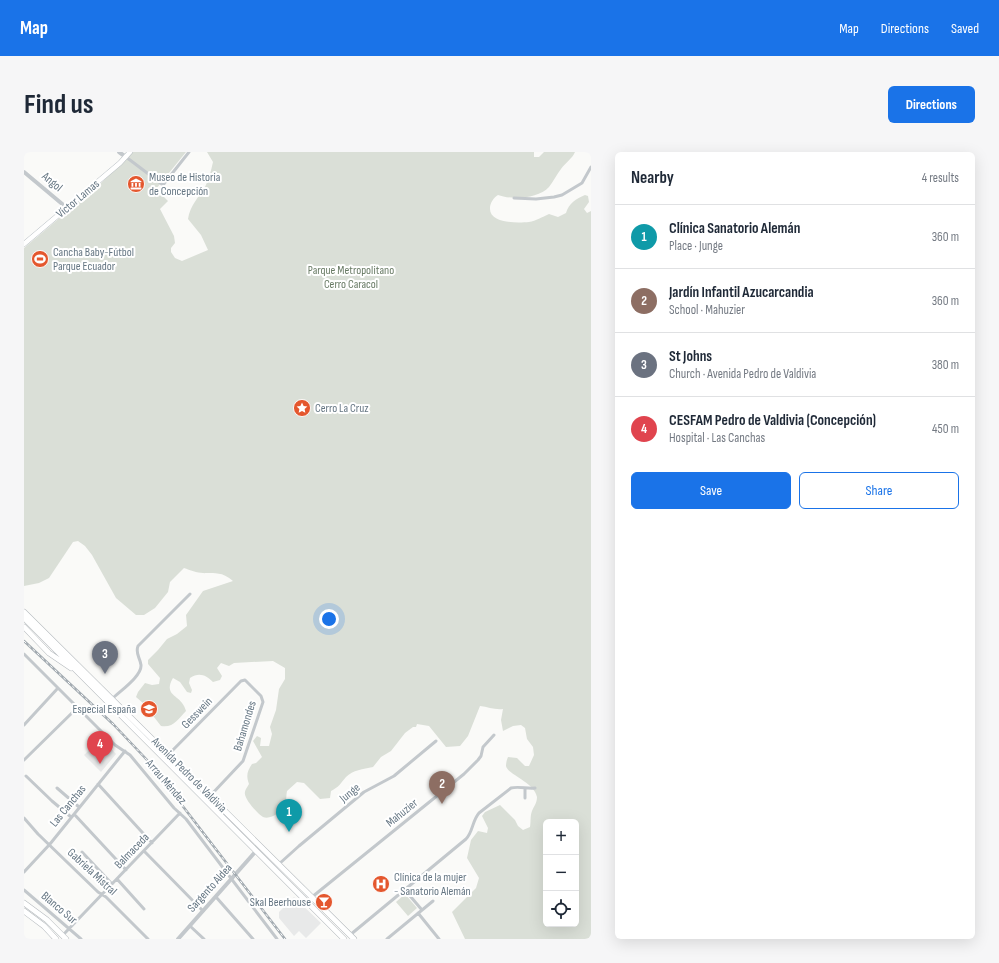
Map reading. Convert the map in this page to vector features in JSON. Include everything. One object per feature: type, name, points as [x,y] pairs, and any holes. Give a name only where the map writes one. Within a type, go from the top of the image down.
[{"type":"main road","name":"Víctor Lamas","points":[[24,244],[130,152]]},
{"type":"main road","name":"Avenida Pedro de Valdivia","points":[[24,612],[77,670],[164,760],[343,937]]},
{"type":"main road","name":"Avenida Pedro de Valdivia","points":[[24,619],[112,699],[258,843],[351,938]]},
{"type":"main road","points":[[24,619],[38,641]]},
{"type":"main road","points":[[24,627],[49,653],[64,664],[77,670]]},
{"type":"main road","points":[[49,653],[60,651]]},
{"type":"main road","points":[[258,843],[256,851],[265,850]]},
{"type":"main road","points":[[276,871],[279,864]]},
{"type":"main road","points":[[304,898],[308,899],[312,897]]},
{"type":"main road","points":[[24,903],[40,914],[64,937]]},
{"type":"main road","points":[[24,912],[44,926],[56,939]]},
{"type":"main road","points":[[343,937],[351,938]]},
{"type":"street","points":[[119,152],[163,185],[189,152]]},
{"type":"street","points":[[514,198],[536,199],[562,195],[585,180],[591,167]]},
{"type":"street","name":"Angol","points":[[24,172],[67,208]]},
{"type":"street","points":[[112,699],[140,672],[141,664],[137,653],[138,646],[190,594]]},
{"type":"street","name":"Arrau Méndez","points":[[24,654],[117,746],[130,754],[174,808],[186,818],[277,939]]},
{"type":"street","name":"Gesswein","points":[[164,760],[240,681],[243,680]]},
{"type":"street","name":"Bahamondes","points":[[210,796],[243,761],[263,702],[262,696],[243,680]]},
{"type":"street","points":[[24,725],[58,688]]},
{"type":"street","points":[[24,760],[78,707]]},
{"type":"street","name":"Mahuzier","points":[[312,897],[464,774],[481,756],[483,746],[494,736]]},
{"type":"street","name":"Junge","points":[[279,864],[364,792],[394,776],[436,741]]},
{"type":"street","name":"Las Canchas","points":[[24,872],[50,844],[125,751]]},
{"type":"street","points":[[26,776],[52,802],[72,816],[126,870]]},
{"type":"street","points":[[98,784],[152,843]]},
{"type":"street","points":[[57,788],[79,807]]},
{"type":"street","points":[[351,938],[405,890],[468,838],[475,819],[479,813],[511,788],[535,788]]},
{"type":"street","points":[[525,788],[525,798]]},
{"type":"street","name":"Balmaceda","points":[[64,937],[69,928],[180,813]]},
{"type":"street","name":"Gabriela Mistral","points":[[24,818],[38,834],[148,939]]},
{"type":"street","points":[[144,851],[203,911]]},
{"type":"street","name":"Sargento Aldea","points":[[178,939],[256,851]]},
{"type":"street","points":[[82,852],[112,884]]},
{"type":"street","points":[[117,879],[144,909]]},
{"type":"street","name":"Blanco Sur","points":[[24,890],[81,939]]},
{"type":"street","points":[[405,890],[422,910]]},
{"type":"street","points":[[216,897],[253,939]]},
{"type":"street","points":[[387,939],[433,901]]},
{"type":"street","points":[[418,913],[439,939]]},
{"type":"street","points":[[190,926],[204,939]]},
{"type":"shaded area","points":[[102,738],[116,754],[101,772],[84,755]]},
{"type":"shaded area","points":[[294,897],[321,923],[306,938],[299,931],[294,936],[279,918],[279,912]]},
{"type":"green space","name":"Parque Metropolitano Cerro Caracol","points":[[133,152],[186,152],[156,189],[168,201],[160,209],[174,236],[175,243],[171,248],[171,252],[175,258],[182,261],[208,250],[201,235],[188,219],[192,206],[205,187],[211,172],[213,162],[207,152],[534,152],[534,157],[539,157],[544,152],[575,152],[549,187],[544,191],[531,196],[517,198],[498,195],[492,200],[490,208],[494,217],[499,220],[529,222],[549,214],[558,217],[566,213],[573,202],[585,195],[588,196],[589,202],[584,209],[587,213],[591,211],[591,939],[465,939],[452,912],[476,888],[479,878],[467,858],[471,840],[478,831],[487,833],[488,828],[482,816],[485,812],[500,805],[523,830],[530,827],[531,813],[537,797],[531,787],[511,773],[506,766],[508,757],[517,758],[525,766],[529,766],[534,755],[533,747],[527,739],[525,728],[521,725],[513,726],[503,731],[501,720],[503,709],[480,706],[468,736],[460,746],[446,747],[429,726],[417,724],[416,727],[413,727],[405,733],[391,751],[381,757],[373,767],[358,770],[346,777],[338,787],[331,791],[330,798],[320,799],[304,783],[297,782],[287,791],[286,803],[281,811],[266,818],[251,806],[246,798],[245,790],[249,784],[249,769],[252,764],[256,763],[262,757],[253,741],[257,736],[261,738],[260,746],[269,746],[272,734],[270,727],[276,710],[279,689],[285,679],[285,668],[273,661],[234,663],[229,666],[221,663],[217,668],[222,676],[220,680],[213,682],[202,675],[196,675],[190,678],[189,683],[192,690],[191,693],[187,692],[180,682],[173,678],[170,684],[171,692],[181,701],[186,711],[169,726],[161,726],[143,703],[136,697],[145,683],[152,685],[159,684],[160,678],[148,664],[148,660],[167,639],[177,634],[187,626],[186,615],[203,591],[233,581],[222,574],[198,572],[184,568],[170,582],[168,592],[155,608],[144,615],[136,615],[116,598],[92,555],[85,546],[78,541],[73,542],[49,578],[39,583],[24,586],[24,248],[101,183]]},
{"type":"green space","points":[[405,894],[417,908],[408,916],[396,902]]},
{"type":"railway","points":[[24,641],[113,724],[148,761],[285,939]]},
{"type":"place","name":"Museo de Historia de Concepción","points":[[136,184]]},
{"type":"place","name":"Cancha Baby-Fútbol Parque Ecuador","points":[[40,259]]},
{"type":"place","name":"Cerro La Cruz","points":[[302,408]]},
{"type":"place","name":"St Johns","points":[[105,674]]},
{"type":"place","name":"Especial España","points":[[149,709]]},
{"type":"place","name":"CESFAM Pedro de Valdivia (Concepción)","points":[[100,764]]},
{"type":"place","name":"Jardín Infantil Azucarcandia","points":[[442,804]]},
{"type":"place","name":"Clínica Sanatorio Alemán","points":[[289,832]]},
{"type":"place","name":"Clínica de la mujer - Sanatorio Alemán","points":[[381,884]]},
{"type":"place","name":"Skal Beerhouse","points":[[324,902]]}]
